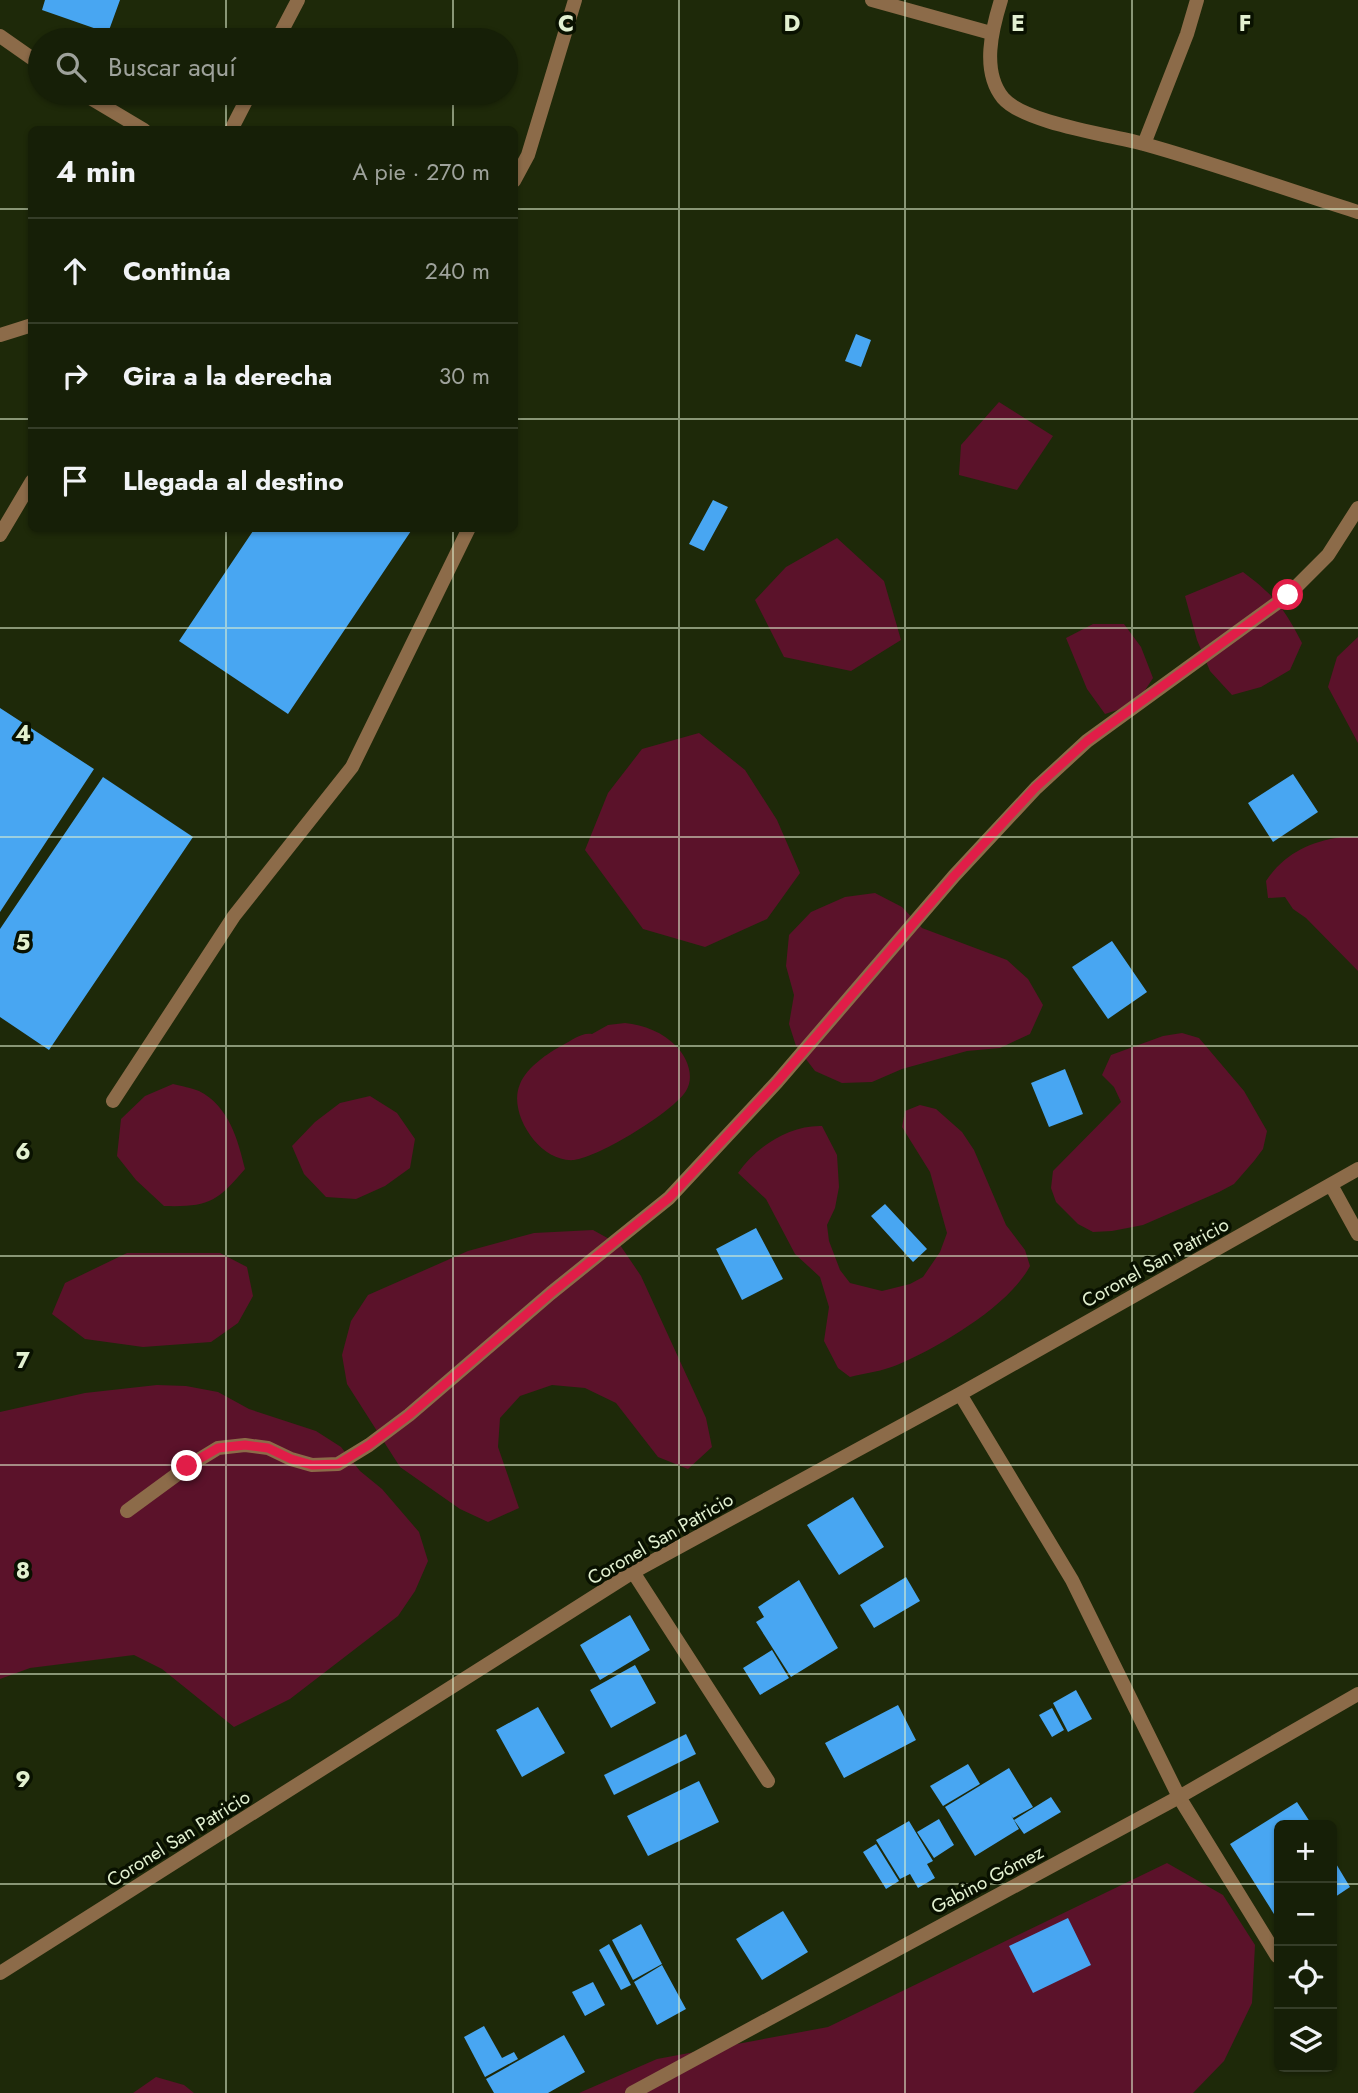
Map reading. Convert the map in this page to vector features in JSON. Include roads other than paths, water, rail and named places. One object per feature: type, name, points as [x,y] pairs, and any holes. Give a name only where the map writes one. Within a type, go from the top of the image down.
[{"type":"street","points":[[283,28],[298,0]]},
{"type":"street","points":[[518,174],[528,155],[575,0]]},
{"type":"street","points":[[872,0],[991,33]]},
{"type":"street","points":[[1001,0],[991,33],[991,62],[996,87],[1004,100],[1046,120],[1144,144],[1358,212]]},
{"type":"street","points":[[1144,144],[1187,34],[1197,0]]},
{"type":"street","points":[[0,36],[28,56]]},
{"type":"street","points":[[102,105],[137,126]]},
{"type":"street","points":[[233,126],[244,105]]},
{"type":"street","points":[[0,335],[28,326]]},
{"type":"street","points":[[0,535],[28,488]]},
{"type":"street","points":[[127,1511],[187,1466],[218,1448],[256,1446],[312,1465],[338,1464],[409,1415],[551,1293],[669,1198],[777,1082],[954,876],[1035,788],[1087,741],[1288,595],[1328,555],[1358,508]]},
{"type":"street","points":[[113,1101],[233,916],[352,767],[467,532]]},
{"type":"street","name":"Coronel San Patricio","points":[[0,1973],[633,1572],[960,1394],[1358,1169]]},
{"type":"street","points":[[1331,1185],[1358,1234]]},
{"type":"street","points":[[960,1394],[1072,1580],[1180,1797],[1274,1951]]},
{"type":"street","points":[[633,1572],[768,1780]]},
{"type":"street","name":"Gabino Gómez","points":[[632,2093],[1180,1797],[1358,1694]]}]
